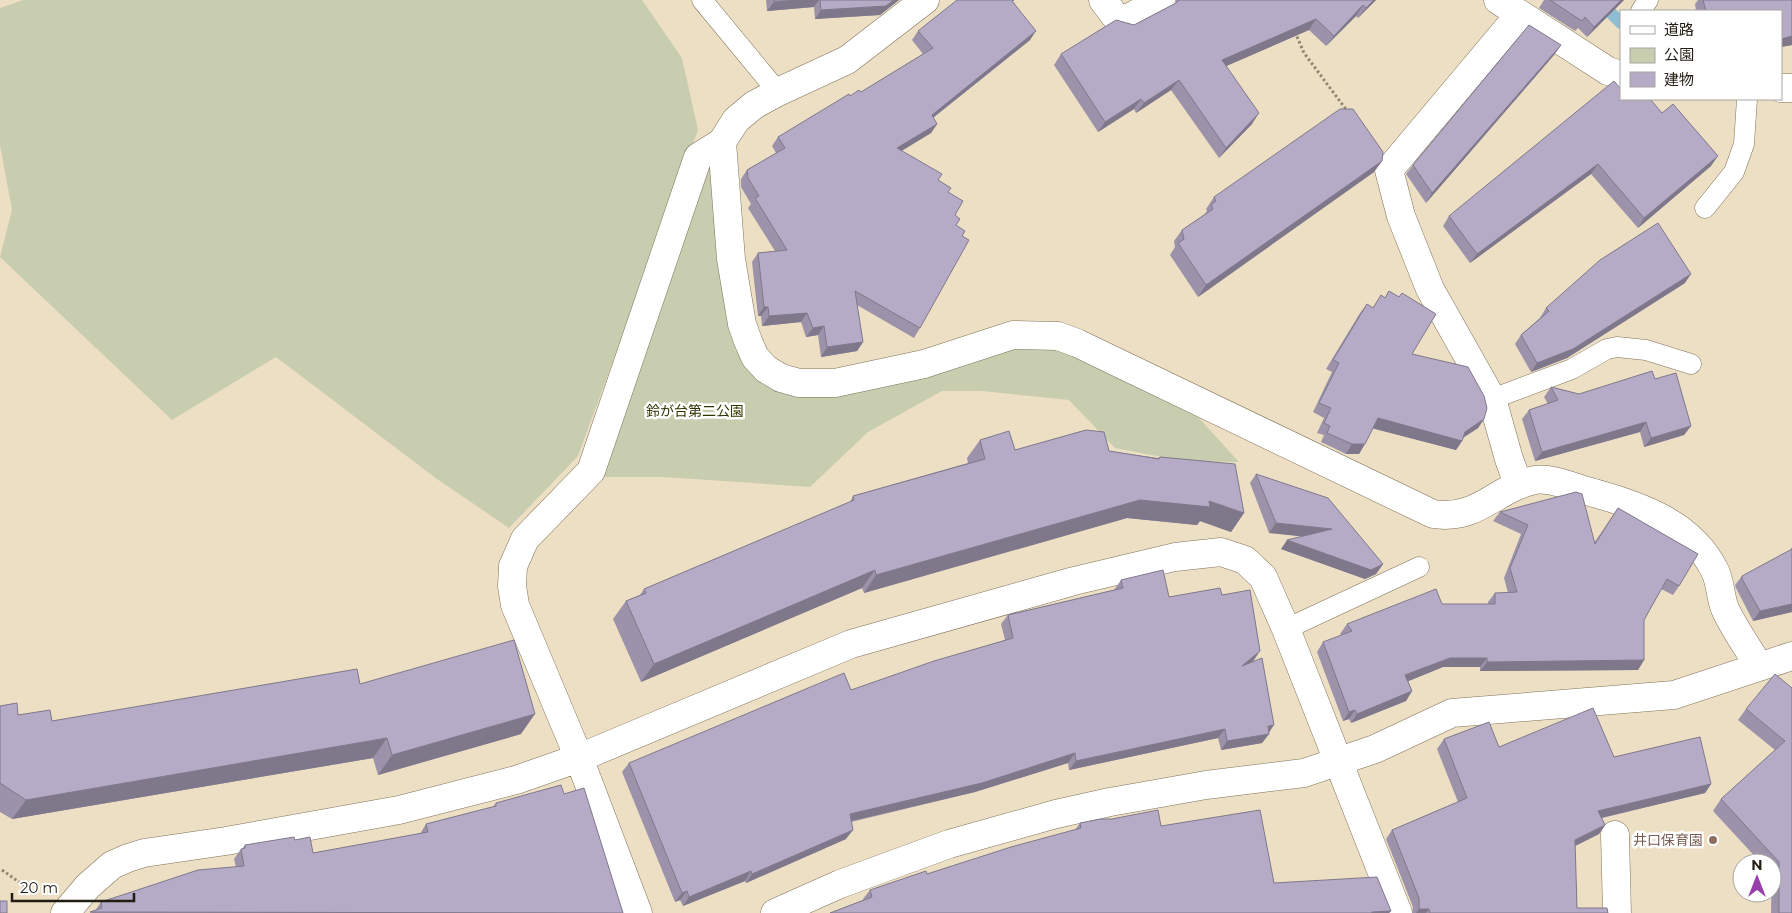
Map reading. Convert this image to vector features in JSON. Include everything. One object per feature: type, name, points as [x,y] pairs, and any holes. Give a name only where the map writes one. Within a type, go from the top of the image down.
[{"type":"street","points":[[638,913],[579,758],[515,605],[512,586],[513,566],[525,539],[591,471],[698,157],[722,142],[736,120],[754,105],[847,60],[925,0]]},
{"type":"street","points":[[1103,0],[1115,16],[1125,20],[1161,0]]},
{"type":"street","points":[[1518,484],[1492,400],[1430,289],[1401,216],[1389,170],[1509,8],[1608,71],[1620,75]]},
{"type":"street","points":[[722,142],[732,259],[742,324],[755,357],[766,369],[781,378],[799,382],[836,382],[924,364],[1013,335],[1058,336],[1077,342],[1433,514],[1447,516],[1472,511],[1518,484],[1541,479],[1616,499],[1668,520],[1693,541],[1715,571],[1726,610],[1759,667]]},
{"type":"street","points":[[65,913],[88,886],[112,865],[144,853],[226,841],[399,810],[516,780],[579,758],[851,644],[1074,581],[1175,557],[1221,552],[1245,560],[1263,577],[1286,629],[1398,913]]},
{"type":"street","points":[[775,913],[840,884],[948,844],[1011,826],[1110,802],[1206,785],[1304,773],[1375,749],[1452,713],[1674,694],[1792,656]]},
{"type":"street","points":[[1615,835],[1617,913]]},
{"type":"lane","points":[[702,0],[778,92]]},
{"type":"lane","points":[[1705,208],[1734,172],[1744,144],[1747,100]]},
{"type":"lane","points":[[1492,400],[1572,369],[1607,349],[1616,347],[1646,350],[1691,364]]},
{"type":"lane","points":[[1286,629],[1419,567]]},
{"type":"path","points":[[1293,26],[1304,53],[1352,117]]},
{"type":"path","points":[[2,870],[39,895]]},
{"type":"green space","points":[[23,0],[642,0],[682,58],[698,130],[578,456],[509,528],[437,479],[276,357],[172,420],[0,257],[12,210],[0,145],[0,8]]},
{"type":"green space","name":"鈴が台第二公園","points":[[709,159],[730,328],[736,351],[744,364],[802,395],[832,397],[928,377],[1014,343],[1077,353],[1199,418],[1239,462],[1182,461],[1115,448],[1069,400],[982,391],[942,391],[868,432],[810,487],[664,477],[601,477]]},
{"type":"building","points":[[774,0],[797,0],[774,2]]},
{"type":"building","points":[[820,0],[894,0],[886,6],[821,10]]},
{"type":"building","points":[[957,0],[1014,0],[1012,1],[1036,31],[932,115],[937,124],[897,148],[942,174],[938,180],[951,188],[948,192],[963,201],[955,215],[960,219],[956,225],[965,231],[962,236],[969,240],[920,328],[855,291],[863,342],[827,347],[824,326],[813,328],[807,313],[769,316],[768,307],[764,307],[758,253],[787,250],[755,198],[759,196],[748,178],[747,170],[785,148],[778,137],[849,94],[850,96],[859,90],[861,92],[933,48],[918,31]]},
{"type":"building","points":[[1179,0],[1374,0],[1366,8],[1363,5],[1334,36],[1316,19],[1222,60],[1259,113],[1226,148],[1179,80],[1144,103],[1141,99],[1105,122],[1061,54],[1116,20],[1134,25]]},
{"type":"building","points":[[1550,0],[1621,0],[1594,27],[1585,17],[1582,21]]},
{"type":"building","points":[[1703,0],[1792,0],[1792,36],[1782,39],[1782,10],[1706,10]]},
{"type":"building","points":[[1529,25],[1561,45],[1432,193],[1413,165]]},
{"type":"building","points":[[1614,81],[1620,88],[1620,100],[1651,100],[1662,113],[1673,104],[1718,156],[1644,218],[1598,164],[1477,254],[1449,216]]},
{"type":"building","points":[[1340,109],[1353,109],[1383,152],[1382,161],[1206,285],[1178,243],[1184,239],[1182,230],[1213,209],[1211,205],[1216,201],[1214,197]]},
{"type":"building","points":[[1658,223],[1691,274],[1573,349],[1537,363],[1521,335],[1549,311],[1546,308],[1600,260]]},
{"type":"building","points":[[1389,291],[1399,297],[1402,293],[1436,314],[1412,354],[1468,367],[1484,396],[1487,408],[1484,419],[1465,432],[1462,441],[1378,418],[1365,444],[1352,444],[1327,433],[1330,426],[1324,423],[1331,408],[1319,403],[1339,363],[1333,360],[1367,304],[1373,308],[1381,295],[1385,298]]},
{"type":"building","points":[[1652,371],[1655,379],[1676,373],[1691,426],[1651,438],[1646,422],[1542,452],[1529,410],[1558,400],[1551,387],[1579,394]]},
{"type":"building","points":[[1086,430],[1104,432],[1109,451],[1159,459],[1160,457],[1235,464],[1244,513],[1209,501],[1210,507],[1140,500],[876,575],[875,570],[654,664],[626,601],[646,593],[644,589],[854,500],[853,496],[985,459],[980,440],[1009,431],[1015,450]]},
{"type":"building","points":[[1256,474],[1328,498],[1383,564],[1371,570],[1287,540],[1332,529],[1276,523]]},
{"type":"building","points":[[1576,492],[1582,494],[1595,544],[1618,508],[1698,554],[1679,586],[1667,579],[1644,620],[1644,660],[1487,662],[1487,658],[1450,658],[1405,675],[1412,691],[1357,714],[1355,710],[1349,712],[1323,642],[1352,631],[1347,624],[1436,589],[1442,604],[1495,604],[1495,593],[1517,592],[1510,568],[1528,525],[1500,512]]},
{"type":"building","points":[[1792,549],[1792,604],[1760,611],[1742,576]]},
{"type":"building","points":[[1163,570],[1169,597],[1220,588],[1222,595],[1250,590],[1260,651],[1242,666],[1262,658],[1274,725],[1268,726],[1269,734],[1227,741],[1225,729],[1076,761],[1075,753],[982,783],[850,814],[853,830],[752,874],[751,871],[689,897],[687,891],[682,893],[629,763],[844,673],[851,690],[934,661],[1013,638],[1008,615],[1123,588],[1121,580]]},
{"type":"building","points":[[514,640],[535,714],[392,755],[387,738],[26,800],[0,783],[0,706],[17,703],[18,715],[50,710],[52,721],[357,669],[360,684]]},
{"type":"building","points":[[1775,674],[1792,688],[1792,913],[1779,913],[1779,903],[1782,903],[1782,853],[1771,853],[1721,799],[1785,741],[1746,709]]},
{"type":"building","points":[[1593,708],[1614,757],[1700,737],[1711,784],[1598,811],[1605,825],[1575,840],[1577,908],[1607,908],[1608,913],[1430,913],[1429,909],[1419,909],[1419,898],[1392,830],[1467,798],[1444,739],[1489,722],[1499,747]]},
{"type":"building","points":[[561,785],[564,794],[584,788],[623,913],[90,912],[102,908],[101,902],[198,870],[244,866],[241,849],[245,848],[245,845],[294,837],[295,840],[310,837],[313,853],[428,832],[426,824],[496,806],[496,803]]},
{"type":"building","points":[[1158,810],[1161,826],[1260,810],[1274,883],[1377,877],[1391,911],[1372,913],[830,913],[872,897],[870,890],[926,871],[927,874],[1011,847],[1081,828],[1080,823]]},
{"type":"building","points":[[0,901],[7,901],[7,913],[0,913]]},
{"type":"waterway","points":[[1598,0],[1620,22]]},
{"type":"place","name":"井口保育園","points":[[1713,840]]}]
